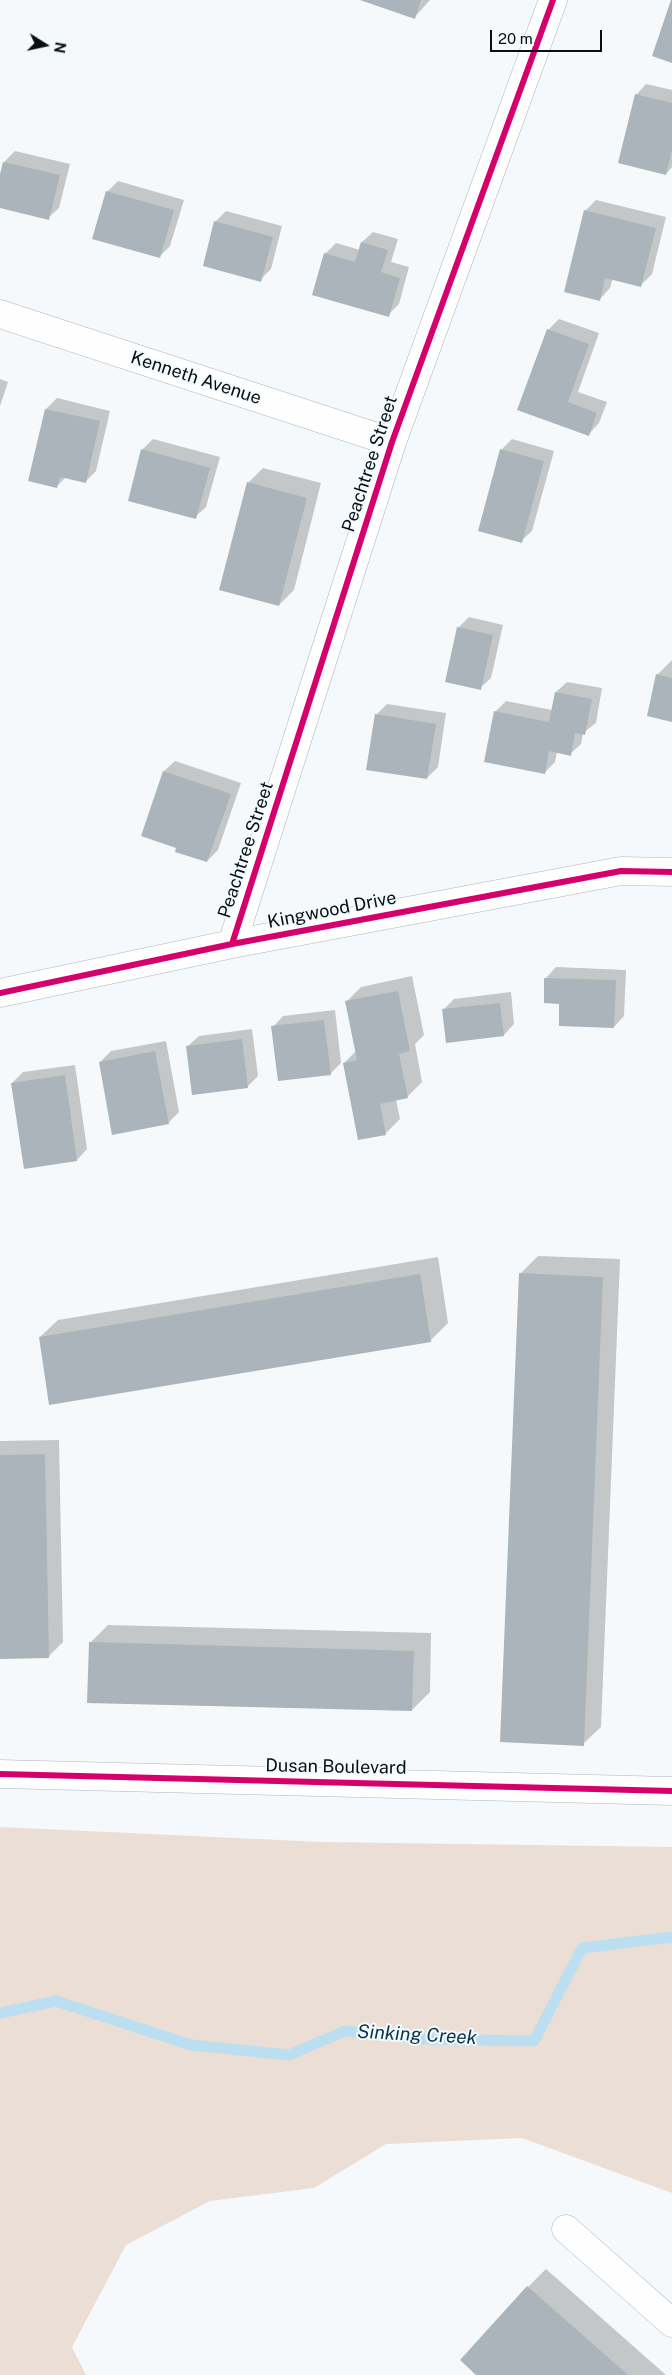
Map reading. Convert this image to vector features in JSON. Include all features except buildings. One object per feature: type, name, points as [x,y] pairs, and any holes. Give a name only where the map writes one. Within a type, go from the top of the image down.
[{"type":"street","name":"Peachtree Street","points":[[232,944],[392,442],[553,0]]},
{"type":"street","name":"Kenneth Avenue","points":[[0,314],[392,442]]},
{"type":"street","name":"Kingwood Drive","points":[[0,993],[232,944],[621,871],[672,872]]},
{"type":"street","name":"Dusan Boulevard","points":[[0,1774],[672,1791]]},
{"type":"street","points":[[566,2229],[672,2323]]},
{"type":"shaded area","points":[[0,1827],[322,1842],[672,1847],[672,2193],[522,2138],[386,2144],[314,2188],[210,2201],[126,2245],[72,2347],[86,2375],[0,2375]]},
{"type":"waterway","name":"Sinking Creek","points":[[0,2013],[56,2001],[191,2045],[289,2055],[345,2031],[426,2039],[534,2041],[582,1948],[672,1937]]},
{"type":"cycle path","points":[[232,944],[392,442],[553,0]]},
{"type":"cycle path","points":[[0,993],[232,944],[621,871],[672,872]]},
{"type":"cycle path","points":[[0,1774],[672,1791]]}]
